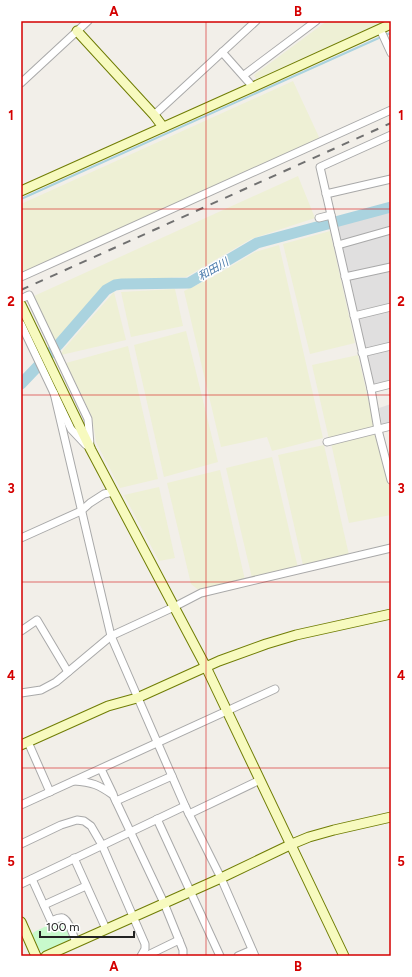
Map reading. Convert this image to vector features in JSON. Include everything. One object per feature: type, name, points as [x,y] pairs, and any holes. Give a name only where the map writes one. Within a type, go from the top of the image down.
[{"type":"street","points":[[21,83],[88,21]]},
{"type":"street","points":[[154,115],[256,21]]},
{"type":"street","points":[[244,76],[316,21]]},
{"type":"street","points":[[21,191],[381,31],[391,24]]},
{"type":"street","points":[[381,31],[391,53]]},
{"type":"street","points":[[77,32],[154,115],[163,127]]},
{"type":"street","points":[[222,52],[253,87]]},
{"type":"street","points":[[21,276],[391,110]]},
{"type":"street","points":[[391,135],[320,167],[371,389],[378,430],[389,460],[391,480]]},
{"type":"street","points":[[326,194],[391,179]]},
{"type":"street","points":[[319,218],[331,216]]},
{"type":"street","points":[[338,245],[391,230]]},
{"type":"street","points":[[345,277],[391,267]]},
{"type":"street","points":[[21,299],[29,295],[57,352],[88,419],[91,450]]},
{"type":"street","points":[[21,305],[91,450],[206,667],[292,844],[344,956]]},
{"type":"street","points":[[354,316],[391,307]]},
{"type":"street","points":[[21,324],[71,429],[91,450]]},
{"type":"street","points":[[362,353],[391,346]]},
{"type":"street","points":[[371,389],[391,384]]},
{"type":"street","points":[[54,393],[111,636],[189,814],[221,878],[254,953],[238,956]]},
{"type":"street","points":[[327,442],[391,426]]},
{"type":"street","points":[[21,538],[81,511],[104,494],[113,492]]},
{"type":"street","points":[[21,693],[41,690],[56,682],[111,636],[201,593],[391,548]]},
{"type":"street","points":[[50,792],[24,744],[108,706],[137,698],[206,667],[259,646],[296,635],[391,614]]},
{"type":"street","points":[[21,631],[37,620],[68,672]]},
{"type":"street","points":[[21,805],[158,744],[275,689]]},
{"type":"street","points":[[101,769],[129,832],[164,903],[183,950],[183,956]]},
{"type":"street","points":[[115,798],[172,776]]},
{"type":"street","points":[[189,814],[260,780]]},
{"type":"street","points":[[72,781],[88,782],[102,786],[115,798]]},
{"type":"street","points":[[21,884],[186,806]]},
{"type":"street","points":[[46,956],[221,878],[292,844],[334,830],[391,817]]},
{"type":"street","points":[[157,819],[220,956]]},
{"type":"street","points":[[21,844],[61,825],[77,820],[84,821],[91,826],[102,845],[146,944],[141,956]]},
{"type":"street","points":[[74,858],[106,929]]},
{"type":"street","points":[[32,878],[51,921],[61,917],[64,918],[67,921],[76,943]]},
{"type":"street","points":[[44,905],[86,886]]},
{"type":"street","points":[[21,922],[23,934],[36,956]]},
{"type":"street","points":[[146,956],[179,940]]},
{"type":"shaded area","points":[[391,211],[391,228],[339,242],[337,226]]},
{"type":"shaded area","points":[[391,233],[391,266],[348,275],[342,246]]},
{"type":"shaded area","points":[[391,270],[391,303],[356,311],[349,279]]},
{"type":"shaded area","points":[[391,310],[391,343],[364,349],[357,317]]},
{"type":"shaded area","points":[[391,349],[391,381],[373,385],[366,355]]},
{"type":"shaded area","points":[[391,404],[391,423],[382,425],[379,408]]},
{"type":"green space","points":[[327,21],[391,21],[258,82],[254,75]]},
{"type":"green space","points":[[293,81],[319,137],[317,141],[22,273],[21,204]]},
{"type":"green space","points":[[298,176],[315,218],[251,239],[186,277],[125,279],[104,285],[56,344],[34,296]]},
{"type":"green space","points":[[330,231],[355,343],[310,354],[283,244]]},
{"type":"green space","points":[[279,245],[323,438],[272,451],[267,437],[221,447],[184,291],[211,278],[255,252]]},
{"type":"green space","points":[[175,289],[183,326],[131,337],[121,292]]},
{"type":"green space","points":[[114,292],[126,340],[61,355],[63,350]]},
{"type":"green space","points":[[186,331],[218,462],[164,477],[134,345]]},
{"type":"green space","points":[[128,346],[158,479],[120,488],[96,442],[92,417],[66,363]]},
{"type":"green space","points":[[358,355],[375,429],[329,439],[312,365]]},
{"type":"green space","points":[[376,434],[391,493],[391,515],[349,523],[331,443]]},
{"type":"green space","points":[[324,445],[349,555],[303,565],[278,455]]},
{"type":"green space","points":[[272,457],[298,568],[252,578],[226,468]]},
{"type":"green space","points":[[220,470],[245,580],[200,591],[191,584],[167,483]]},
{"type":"green space","points":[[159,487],[175,558],[159,561],[124,495]]},
{"type":"green space","points":[[61,919],[65,921],[71,939],[45,953],[40,951],[32,935],[34,932]]},
{"type":"waterway","points":[[385,35],[391,33]]},
{"type":"waterway","points":[[21,199],[381,37]]},
{"type":"waterway","name":"和田川","points":[[21,384],[59,344],[106,290],[115,285],[189,283],[257,243],[391,207]]},
{"type":"railway","points":[[21,290],[391,123]]}]
